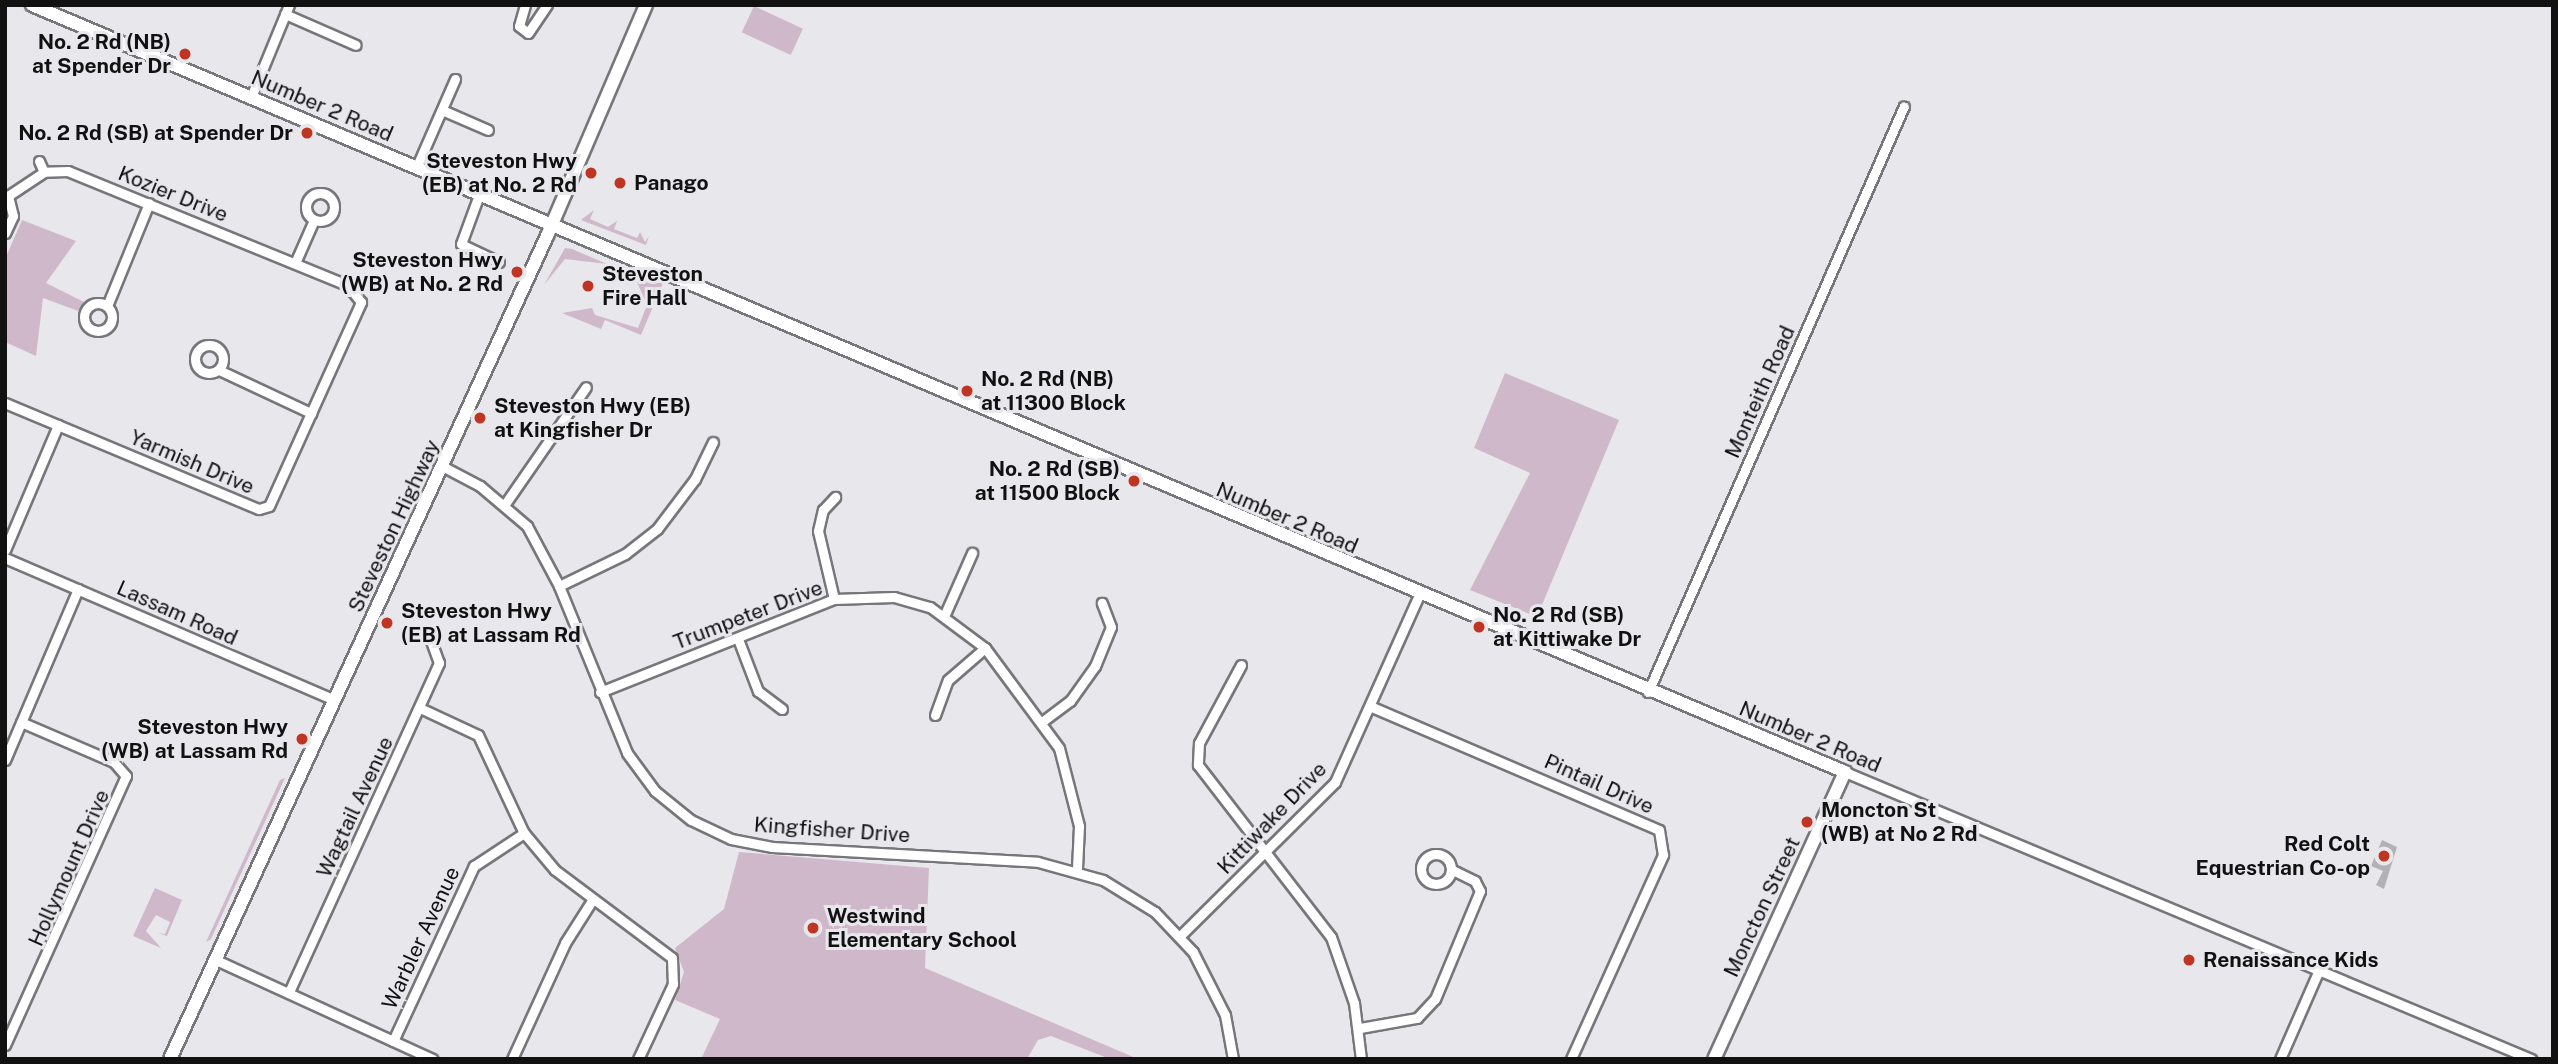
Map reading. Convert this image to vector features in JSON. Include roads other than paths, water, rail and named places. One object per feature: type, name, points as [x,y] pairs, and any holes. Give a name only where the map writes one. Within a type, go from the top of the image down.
[{"type":"main road","name":"Number 2 Road","points":[[32,5],[553,223],[1648,692],[1845,772]]},
{"type":"main road","name":"Steveston Highway","points":[[170,1059],[553,223],[646,5]]},
{"type":"main road","name":"Moncton Street","points":[[1714,1059],[1845,772]]},
{"type":"street","points":[[525,5],[519,26],[528,33],[547,5]]},
{"type":"street","points":[[251,97],[287,9],[356,45]]},
{"type":"street","points":[[417,166],[455,79]]},
{"type":"street","name":"Monteith Road","points":[[1648,692],[1904,106]]},
{"type":"street","points":[[442,110],[488,130]]},
{"type":"street","points":[[5,233],[13,216],[7,196],[44,172],[39,161]]},
{"type":"street","name":"Kozier Drive","points":[[44,172],[68,171],[295,263],[359,295]]},
{"type":"street","points":[[480,192],[461,244],[499,261]]},
{"type":"street","points":[[107,306],[149,203]]},
{"type":"street","points":[[295,263],[313,219]]},
{"type":"street","name":"Yarmish Drive","points":[[5,403],[259,509],[269,506],[357,317],[359,295]]},
{"type":"street","points":[[219,370],[311,413]]},
{"type":"street","points":[[505,504],[586,387]]},
{"type":"street","points":[[5,550],[58,425]]},
{"type":"street","points":[[559,586],[625,554],[657,529],[689,489],[713,442]]},
{"type":"street","name":"Kingfisher Drive","points":[[442,466],[505,504],[542,548],[627,753],[655,790],[691,820],[731,839],[1077,869],[1129,894],[1180,936],[1225,1015],[1233,1059]]},
{"type":"street","points":[[834,599],[818,531],[823,510],[835,497]]},
{"type":"street","points":[[945,614],[972,553]]},
{"type":"street","name":"Lassam Road","points":[[5,558],[335,700]]},
{"type":"street","points":[[5,760],[78,589]]},
{"type":"street","name":"Kittiwake Drive","points":[[1180,936],[1335,782],[1372,707],[1419,595]]},
{"type":"street","name":"Trumpeter Drive","points":[[600,692],[834,599],[894,597],[945,614],[985,648],[1043,721],[1072,780],[1079,826],[1077,869]]},
{"type":"street","points":[[1043,721],[1070,701],[1095,666],[1111,627],[1102,603]]},
{"type":"street","name":"Wagtail Avenue","points":[[289,992],[439,663],[429,635]]},
{"type":"street","points":[[738,639],[758,691],[782,709]]},
{"type":"street","points":[[935,715],[948,680],[985,648]]},
{"type":"street","points":[[1241,665],[1219,697],[1196,761],[1234,818],[1266,852],[1331,937],[1360,1028],[1362,1059]]},
{"type":"street","name":"Pintail Drive","points":[[1372,707],[1659,830],[1663,855],[1571,1059]]},
{"type":"street","points":[[420,708],[478,736],[524,832],[591,902],[663,948],[675,967],[638,1059]]},
{"type":"street","name":"Hollymount Drive","points":[[5,1045],[121,793],[127,770],[21,722]]},
{"type":"street","name":"Number 2 Road","points":[[1845,772],[2531,1059]]},
{"type":"street","name":"Warbler Avenue","points":[[393,1041],[474,866],[524,832]]},
{"type":"street","points":[[1360,1028],[1417,1018],[1434,999],[1480,891],[1475,881],[1452,870]]},
{"type":"street","points":[[512,1059],[565,943],[591,902]]},
{"type":"street","points":[[216,960],[432,1059]]},
{"type":"street","points":[[2280,1059],[2318,972]]},
{"type":"place","name":"No. 2 Rd (NB) at Spender Dr","points":[[185,54]]},
{"type":"place","name":"No. 2 Rd (SB) at Spender Dr","points":[[307,133]]},
{"type":"place","name":"Steveston Hwy (EB) at No. 2 Rd","points":[[591,173]]},
{"type":"place","name":"Panago","points":[[620,183]]},
{"type":"place","name":"Steveston Hwy (WB) at No. 2 Rd","points":[[517,272]]},
{"type":"place","name":"Steveston Fire Hall","points":[[588,286]]},
{"type":"place","name":"No. 2 Rd (NB) at 11300 Block","points":[[967,391]]},
{"type":"place","name":"Steveston Hwy (EB) at Kingfisher Dr","points":[[480,418]]},
{"type":"place","name":"No. 2 Rd (SB) at 11500 Block","points":[[1134,481]]},
{"type":"place","name":"Steveston Hwy (EB) at Lassam Rd","points":[[387,623]]},
{"type":"place","name":"No. 2 Rd (SB) at Kittiwake Dr","points":[[1479,627]]},
{"type":"place","name":"Steveston Hwy (WB) at Lassam Rd","points":[[302,739]]},
{"type":"place","name":"Moncton St (WB) at No 2 Rd","points":[[1807,822]]},
{"type":"place","name":"Red Colt Equestrian Co-op","points":[[2384,856]]},
{"type":"place","name":"Westwind Elementary School","points":[[813,928]]},
{"type":"place","name":"Renaissance Kids","points":[[2189,960]]}]
